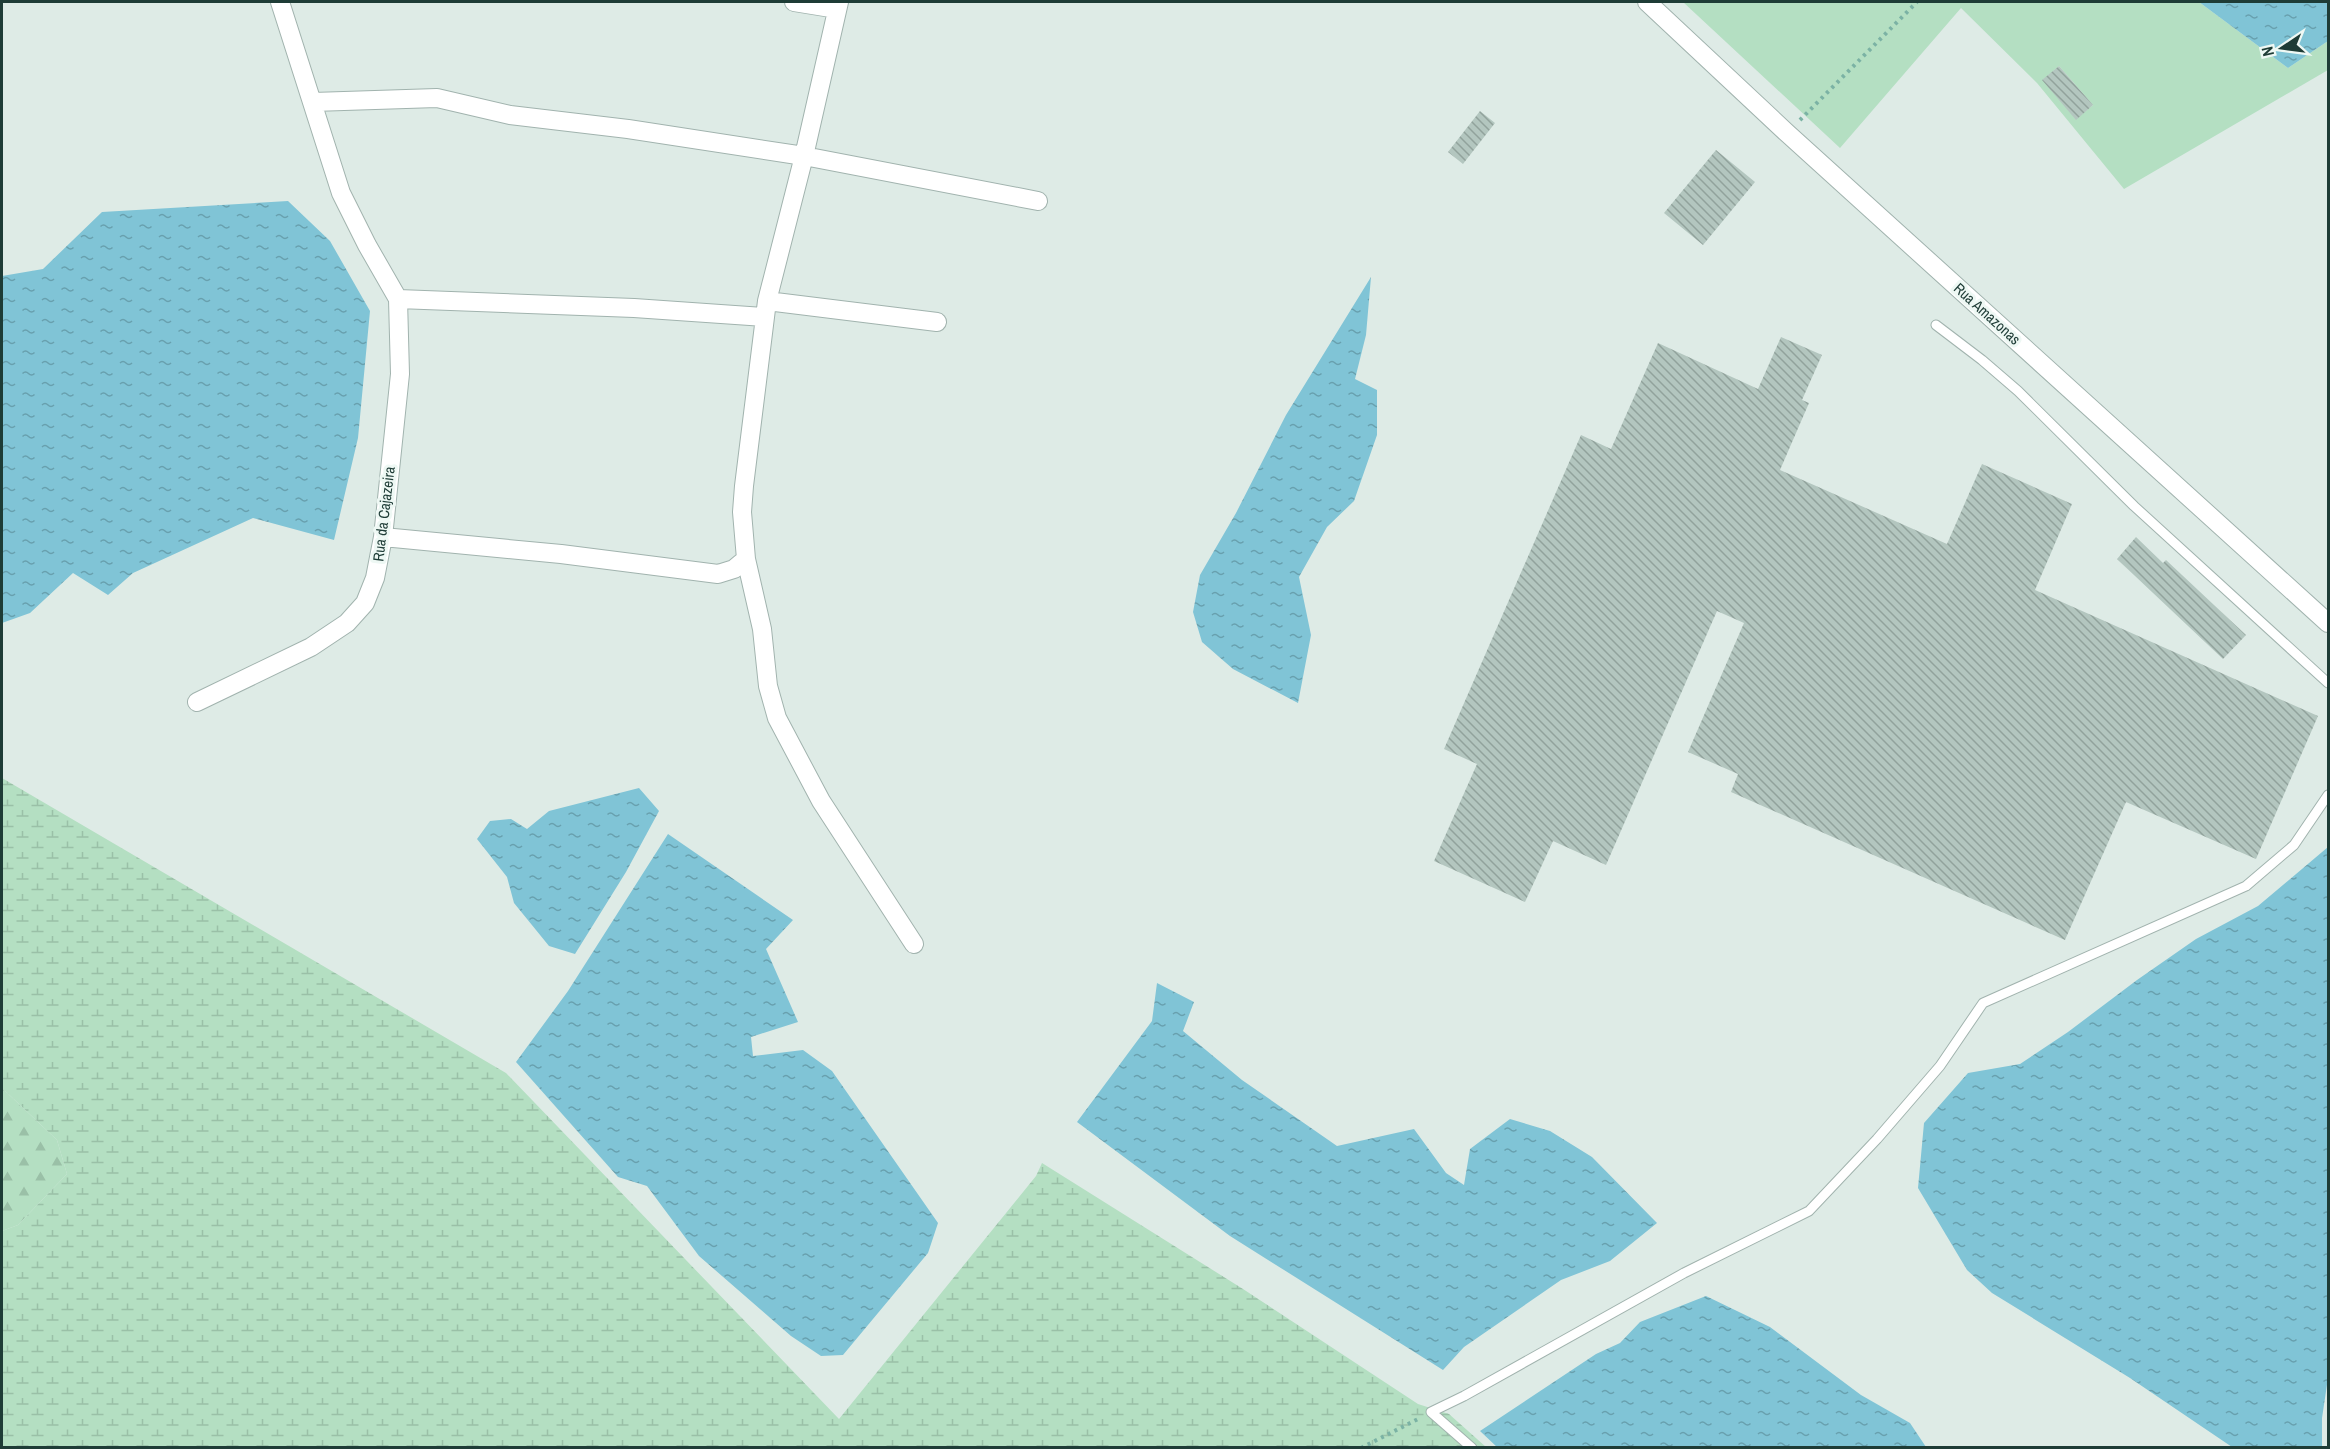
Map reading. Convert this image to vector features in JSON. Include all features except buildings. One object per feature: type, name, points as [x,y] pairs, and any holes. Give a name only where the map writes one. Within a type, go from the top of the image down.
[{"type":"street","name":"Rua da Cajazeira","points":[[197,702],[312,647],[347,623],[365,603],[375,578],[383,537],[400,374],[398,299],[341,193],[280,2]]},
{"type":"street","points":[[794,2],[838,5],[766,309],[744,486],[742,512],[746,559],[762,629],[768,686],[777,718],[821,801],[914,944]]},
{"type":"street","name":"Rua Amazonas","points":[[1647,2],[1787,133],[2328,623]]},
{"type":"street","points":[[313,102],[437,98],[510,115],[628,129],[804,156],[1038,201]]},
{"type":"street","points":[[398,299],[634,308],[766,309],[937,322]]},
{"type":"street","points":[[383,537],[561,554],[718,574],[734,569],[746,559]]},
{"type":"lane","points":[[1936,325],[2018,391],[2134,506],[2328,683]]},
{"type":"lane","points":[[1472,1448],[1431,1412],[1464,1396],[1684,1273],[1809,1211],[1877,1139],[1940,1066],[1983,1003],[2246,886],[2294,845],[2328,795]]},
{"type":"path","points":[[1787,133],[1917,2]]},
{"type":"path","points":[[1361,1448],[1431,1412]]},
{"type":"green space","points":[[1683,2],[2199,2],[2288,68],[2328,41],[2328,70],[2124,189],[2037,83],[1961,8],[1840,148]],"holes":[[[2059,66],[2093,105],[2076,119],[2043,80]]]},
{"type":"green space","points":[[2,778],[506,1073],[839,1419],[1036,1176],[1042,1163],[1243,1289],[1418,1404],[1449,1414],[1486,1447],[2,1447],[2,1231],[18,1225],[67,1174],[57,1140],[2,1088]]},
{"type":"green space","points":[[2,1088],[57,1140],[67,1174],[18,1225],[2,1231]]},
{"type":"water","points":[[2199,2],[2328,2],[2328,41],[2288,68]]},
{"type":"water","points":[[288,201],[330,241],[370,311],[358,438],[334,540],[253,518],[133,573],[108,595],[73,573],[30,613],[2,623],[2,276],[43,269],[102,212]]},
{"type":"water","points":[[1371,277],[1366,335],[1355,379],[1377,390],[1377,435],[1354,501],[1327,527],[1299,577],[1311,635],[1298,703],[1233,669],[1202,642],[1193,612],[1200,575],[1236,513],[1286,415]]},
{"type":"water","points":[[639,788],[659,811],[626,872],[575,954],[549,946],[514,903],[507,877],[477,839],[490,821],[511,819],[527,829],[549,811]]},
{"type":"water","points":[[668,834],[793,920],[766,949],[798,1022],[751,1037],[753,1056],[803,1050],[832,1071],[938,1223],[928,1253],[843,1355],[821,1356],[791,1336],[699,1256],[647,1186],[618,1177],[516,1062],[568,991]]},
{"type":"water","points":[[2328,847],[2328,1378],[2322,1418],[2322,1447],[2232,1447],[2130,1378],[1992,1293],[1967,1270],[1918,1188],[1924,1123],[1968,1073],[2020,1064],[2196,939],[2258,906]]},
{"type":"water","points":[[1157,983],[1194,1002],[1183,1031],[1242,1080],[1337,1146],[1414,1129],[1446,1173],[1464,1185],[1470,1149],[1510,1119],[1550,1131],[1592,1157],[1657,1223],[1610,1261],[1561,1280],[1464,1347],[1443,1370],[1230,1236],[1077,1122],[1152,1021]]},
{"type":"water","points":[[1706,1296],[1770,1327],[1861,1395],[1910,1423],[1926,1447],[1498,1448],[1480,1431],[1596,1354],[1620,1343],[1640,1322]]}]
